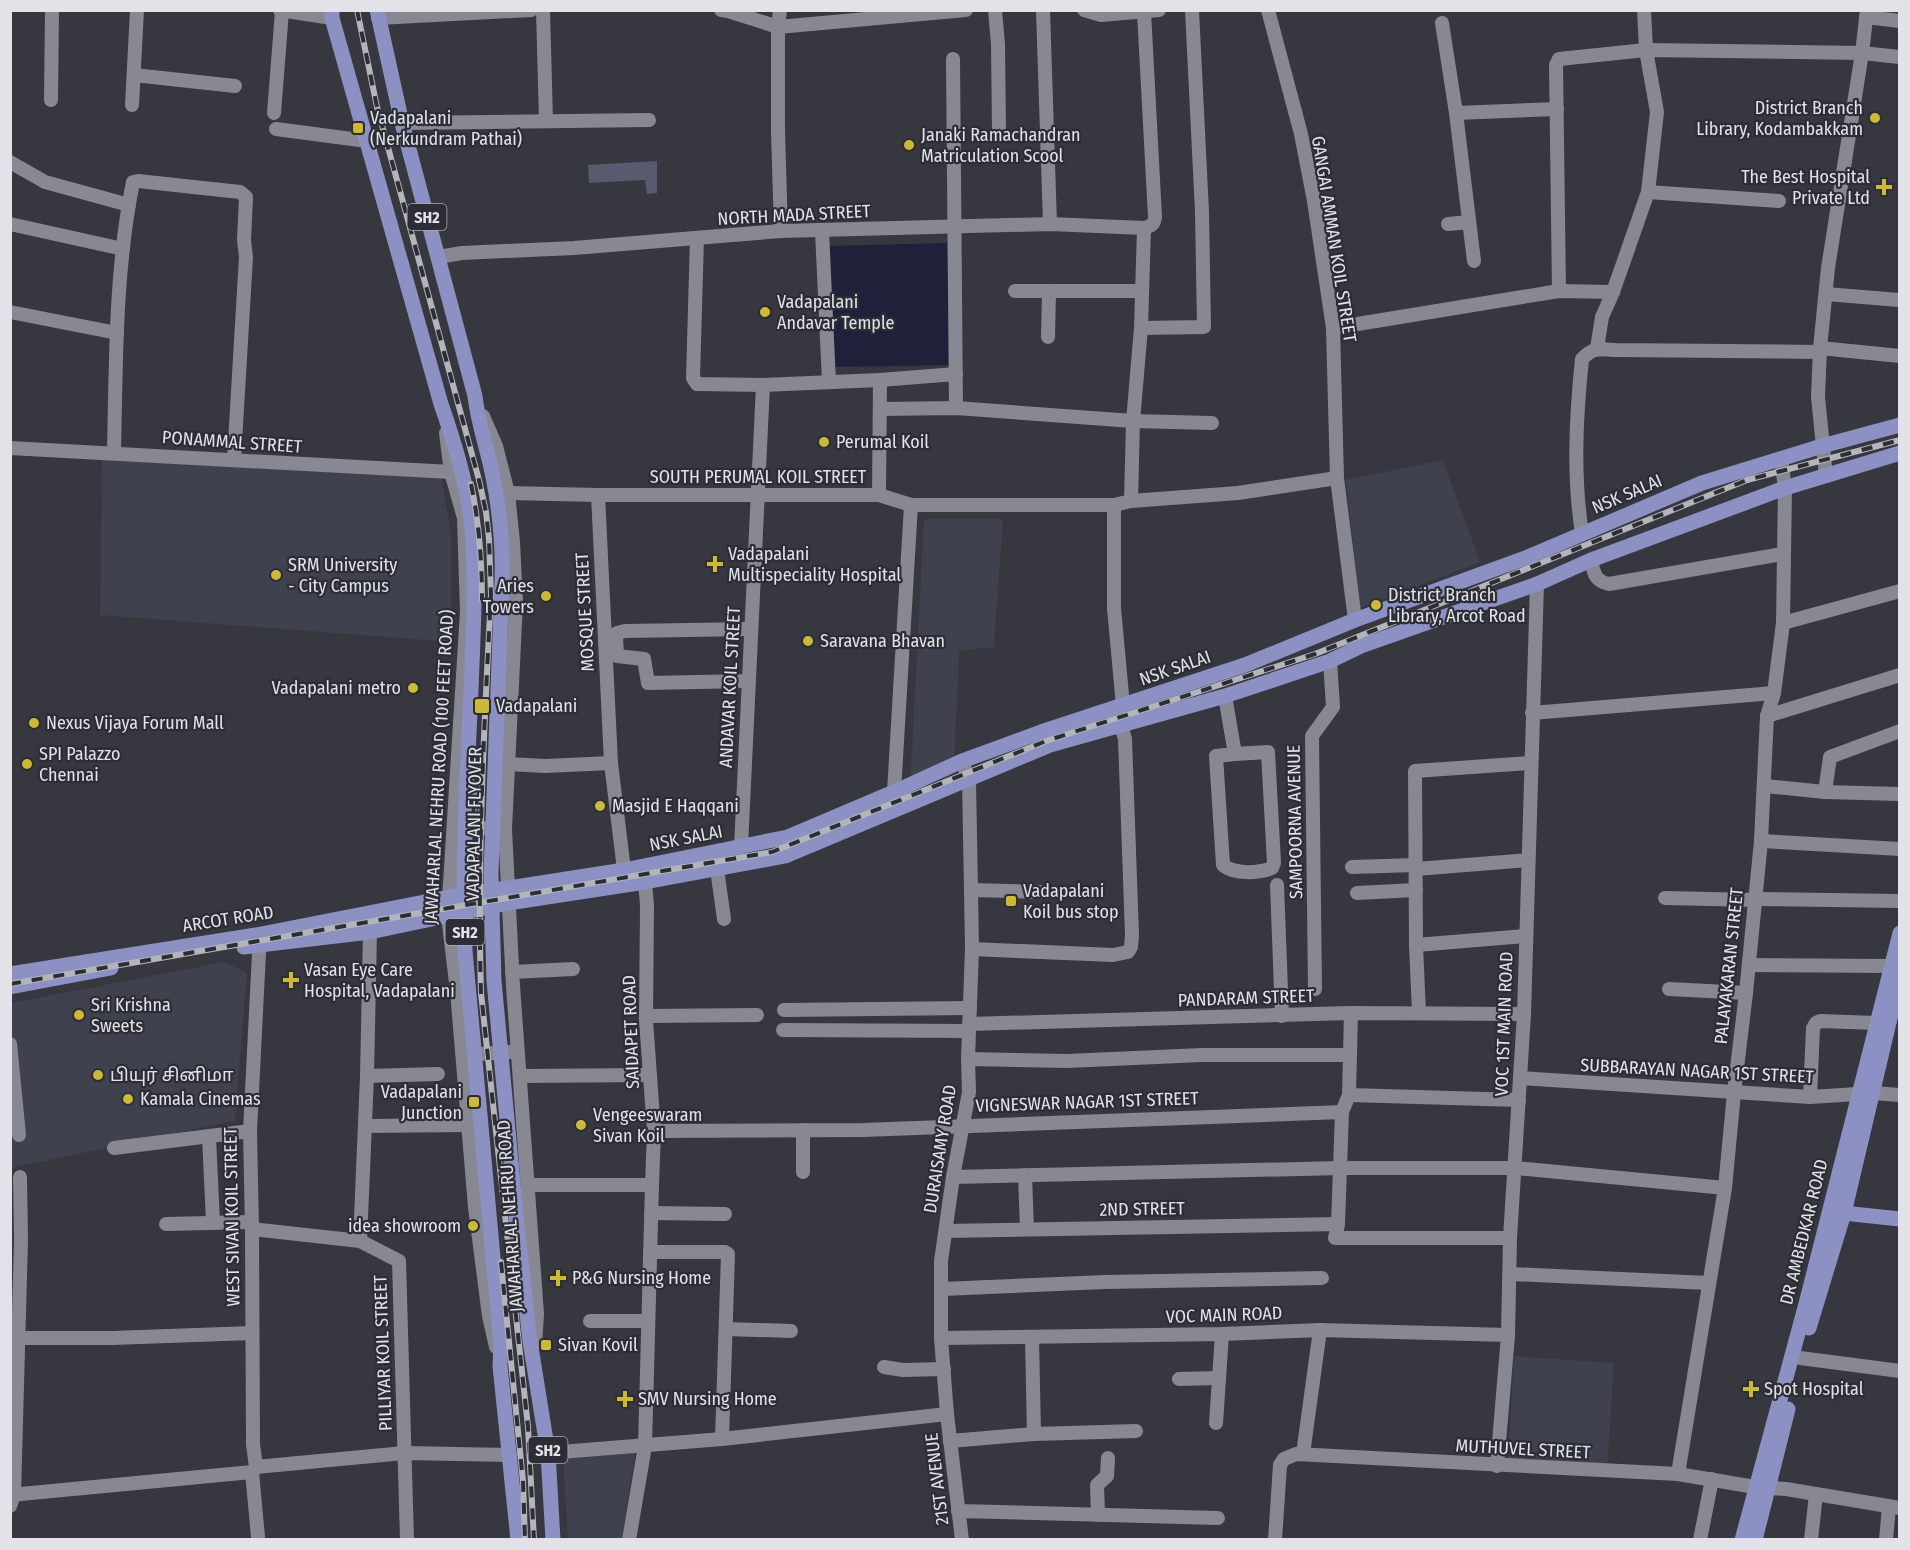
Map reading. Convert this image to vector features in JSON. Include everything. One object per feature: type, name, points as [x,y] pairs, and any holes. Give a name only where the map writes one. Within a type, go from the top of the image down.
[{"type":"main road","name":"JAWAHARLAL NEHRU ROAD (100 FEET ROAD)","points":[[332,14],[441,404]]},
{"type":"main road","name":"SH2","points":[[377,14],[402,123],[475,396]]},
{"type":"main road","name":"VADAPALANI FLYOVER","points":[[475,396],[478,421],[494,478],[502,551],[490,874],[494,969],[516,1215],[534,1362]]},
{"type":"main road","name":"VADAPALANI FLYOVER","points":[[441,404],[462,471],[471,518],[475,593],[463,886],[465,951],[501,1345],[500,1366]]},
{"type":"main road","name":"NSK SALAI","points":[[450,897],[508,896],[788,837],[962,761],[1041,732],[1245,665],[1355,620],[1528,557],[1702,483],[1822,446],[1899,426]]},
{"type":"main road","points":[[1870,433],[1880,459]]},
{"type":"main road","points":[[257,945],[370,932],[448,916],[508,896],[645,882],[785,856],[1050,745],[1225,696],[1330,661],[1361,646],[1537,584],[1591,560],[1785,488],[1899,453]]},
{"type":"main road","points":[[1296,644],[1303,670]]},
{"type":"main road","name":"ARCOT ROAD","points":[[10,974],[83,968],[205,948],[256,935],[450,897]]},
{"type":"main road","name":"DR AMBEDKAR ROAD","points":[[1742,1539],[1761,1487],[1800,1358],[1866,1094],[1888,1026],[1899,933]]},
{"type":"main road","name":"ARCOT ROAD","points":[[205,948],[257,945]]},
{"type":"main road","name":"ARCOT ROAD","points":[[10,987],[83,968]]},
{"type":"main road","points":[[1836,1212],[1899,1219]]},
{"type":"main road","name":"DR AMBEDKAR ROAD","points":[[1761,1487],[1794,1350],[1836,1212]]},
{"type":"main road","name":"JAWAHARLAL NEHRU ROAD","points":[[534,1362],[548,1453],[554,1539]]},
{"type":"main road","name":"JAWAHARLAL NEHRU ROAD (100 FEET ROAD)","points":[[500,1366],[518,1539]]},
{"type":"main road","points":[[1755,1539],[1761,1487]]},
{"type":"street","points":[[51,100],[52,10]]},
{"type":"street","points":[[132,105],[137,10]]},
{"type":"street","points":[[377,14],[531,10]]},
{"type":"street","points":[[543,10],[546,121]]},
{"type":"street","points":[[721,10],[778,27],[966,10]]},
{"type":"street","points":[[780,10],[778,132],[781,231]]},
{"type":"street","points":[[995,10],[998,44],[999,132]]},
{"type":"street","points":[[1043,10],[1050,224]]},
{"type":"street","points":[[1084,10],[1101,15],[1159,10]]},
{"type":"street","points":[[1141,328],[1204,327],[1202,222],[1192,10]]},
{"type":"street","name":"GANGAI AMMAN KOIL STREET","points":[[1268,10],[1301,134],[1314,201],[1333,328],[1337,478],[1355,620]]},
{"type":"street","points":[[1597,348],[1602,316],[1613,292],[1648,192],[1657,112],[1646,50],[1644,10]]},
{"type":"street","points":[[274,113],[281,11],[332,14]]},
{"type":"street","points":[[1131,501],[1133,420],[1142,291],[1148,227],[1155,222],[1144,12]]},
{"type":"street","points":[[1826,476],[1818,397],[1820,350],[1828,268],[1862,53],[1866,14],[1899,21]]},
{"type":"street","points":[[1442,22],[1474,261]]},
{"type":"street","points":[[1559,291],[1556,65],[1559,59],[1646,50],[1862,53],[1899,57]]},
{"type":"street","points":[[953,59],[956,408]]},
{"type":"street","points":[[134,75],[235,86]]},
{"type":"street","points":[[1456,113],[1557,109]]},
{"type":"street","points":[[402,123],[649,120]]},
{"type":"street","points":[[276,129],[367,141]]},
{"type":"street","points":[[10,162],[45,182],[129,205]]},
{"type":"street","points":[[114,453],[117,333],[123,249],[133,182],[138,181],[240,192],[246,197],[244,240],[246,257],[234,459]]},
{"type":"street","points":[[1648,192],[1779,201]]},
{"type":"street","points":[[1448,224],[1469,222]]},
{"type":"street","points":[[10,224],[123,249]]},
{"type":"street","name":"NORTH MADA STREET","points":[[438,257],[462,253],[574,248],[781,231],[1050,224],[1148,227]]},
{"type":"street","points":[[822,231],[829,382]]},
{"type":"street","points":[[697,238],[693,378],[697,384],[763,385],[956,374]]},
{"type":"street","points":[[1015,291],[1142,291]]},
{"type":"street","points":[[1333,328],[1559,291],[1613,292]]},
{"type":"street","points":[[1048,337],[1049,292]]},
{"type":"street","points":[[1826,294],[1899,300]]},
{"type":"street","points":[[10,312],[117,333]]},
{"type":"street","points":[[1582,533],[1578,507],[1576,445],[1582,359],[1589,352],[1597,348],[1616,350],[1820,350],[1899,356]]},
{"type":"street","points":[[879,495],[880,380]]},
{"type":"street","name":"ANDAVAR KOIL STREET","points":[[741,847],[763,385]]},
{"type":"street","points":[[475,396],[496,446],[508,493],[513,542],[516,602],[505,829],[508,896]]},
{"type":"street","name":"JAWAHARLAL NEHRU ROAD (100 FEET ROAD)","points":[[441,404],[452,472],[464,518],[467,612],[448,916],[463,1055],[475,1208],[487,1305],[500,1366]]},
{"type":"street","points":[[880,409],[956,408],[1212,423]]},
{"type":"street","name":"PONAMMAL STREET","points":[[10,448],[234,459],[343,468],[452,472]]},
{"type":"street","name":"PALAYAKARAN STREET","points":[[1677,1474],[1725,1188],[1749,965],[1765,786],[1767,716],[1774,693],[1783,623],[1782,554],[1785,488],[1781,459]]},
{"type":"street","name":"SOUTH PERUMAL KOIL STREET","points":[[508,493],[879,495],[911,505],[1114,506],[1131,501],[1238,493],[1337,478]]},
{"type":"street","name":"MOSQUE STREET","points":[[598,495],[611,763],[624,870]]},
{"type":"street","points":[[894,792],[911,505]]},
{"type":"street","points":[[1114,506],[1114,608],[1123,706]]},
{"type":"street","points":[[1591,560],[1594,577],[1600,582],[1609,584],[1782,554]]},
{"type":"street","name":"VOC 1ST MAIN ROAD","points":[[1497,1466],[1508,1335],[1510,1238],[1524,1014],[1537,584]]},
{"type":"street","points":[[1783,623],[1899,591]]},
{"type":"street","points":[[748,681],[648,683],[644,659],[617,656],[616,636],[617,633],[626,631],[751,629]]},
{"type":"street","name":"SAMPOORNA AVENUE","points":[[1315,989],[1312,735],[1333,707],[1330,661]]},
{"type":"street","points":[[1767,716],[1899,675]]},
{"type":"street","points":[[1532,713],[1774,693]]},
{"type":"street","points":[[1225,696],[1235,754]]},
{"type":"street","points":[[972,949],[1113,955],[1128,952],[1132,935],[1125,739],[1121,725]]},
{"type":"street","points":[[1825,792],[1830,757],[1899,731]]},
{"type":"street","points":[[1268,752],[1274,863],[1272,868],[1264,871],[1240,871],[1228,869],[1223,865],[1216,756],[1235,754],[1268,752]]},
{"type":"street","name":"DURAISAMY ROAD","points":[[947,1414],[941,1338],[941,1261],[953,1177],[969,1092],[968,1027],[972,949],[969,780],[962,761]]},
{"type":"street","points":[[508,764],[545,766],[611,763]]},
{"type":"street","points":[[1419,1013],[1416,945],[1415,771],[1531,764]]},
{"type":"street","points":[[1765,786],[1825,792],[1899,794]]},
{"type":"street","points":[[453,827],[505,829]]},
{"type":"street","points":[[1761,841],[1899,849]]},
{"type":"street","points":[[1352,867],[1416,867],[1528,860]]},
{"type":"street","points":[[717,869],[724,919]]},
{"type":"street","name":"SAIDAPET ROAD","points":[[629,1539],[645,1446],[654,1131],[646,1016],[647,905],[645,882]]},
{"type":"street","points":[[1277,885],[1282,1016]]},
{"type":"street","points":[[971,890],[1040,892]]},
{"type":"street","points":[[1357,893],[1416,890]]},
{"type":"street","name":"JAWAHARLAL NEHRU ROAD","points":[[508,896],[537,1314],[534,1362]]},
{"type":"street","points":[[1665,898],[1899,901]]},
{"type":"street","points":[[360,1241],[370,932]]},
{"type":"street","points":[[1416,945],[1525,936]]},
{"type":"street","name":"WEST SIVAN KOIL STREET","points":[[257,945],[259,953],[250,1131],[253,1444],[258,1537]]},
{"type":"street","points":[[1749,965],[1895,971]]},
{"type":"street","points":[[512,972],[573,969]]},
{"type":"street","points":[[1669,988],[1746,993]]},
{"type":"street","points":[[783,1010],[970,1008]]},
{"type":"street","points":[[1337,1231],[1342,1112],[1349,1095],[1351,1013]]},
{"type":"street","name":"PANDARAM STREET","points":[[783,1030],[968,1027],[1351,1013],[1524,1014]]},
{"type":"street","points":[[646,1016],[757,1015]]},
{"type":"street","points":[[1810,1097],[1813,1028],[1816,1023],[1888,1026]]},
{"type":"street","points":[[10,1044],[19,1136]]},
{"type":"street","points":[[463,1055],[518,1051]]},
{"type":"street","points":[[968,1059],[1066,1061],[1202,1055],[1350,1054]]},
{"type":"street","points":[[367,1076],[438,1074]]},
{"type":"street","points":[[520,1076],[650,1075]]},
{"type":"street","name":"SUBBARAYAN NAGAR 1ST STREET","points":[[1520,1078],[1810,1097],[1899,1095]]},
{"type":"street","points":[[1349,1095],[1519,1100]]},
{"type":"street","name":"VIGNESWAR NAGAR 1ST STREET","points":[[654,1131],[864,1130],[1342,1112]]},
{"type":"street","points":[[365,1126],[468,1125]]},
{"type":"street","points":[[803,1130],[803,1172]]},
{"type":"street","points":[[114,1148],[250,1131]]},
{"type":"street","points":[[209,1137],[213,1222]]},
{"type":"street","points":[[953,1177],[1341,1168],[1516,1168],[1725,1188]]},
{"type":"street","points":[[1025,1175],[1027,1229]]},
{"type":"street","points":[[20,1177],[21,1240],[15,1290],[12,1499],[404,1453],[510,1455]]},
{"type":"street","points":[[528,1185],[652,1185]]},
{"type":"street","points":[[651,1214],[725,1214]]},
{"type":"street","name":"PILLIYAR KOIL STREET","points":[[166,1224],[213,1222],[360,1241],[399,1261],[404,1453]]},
{"type":"street","name":"2ND STREET","points":[[946,1231],[1027,1229],[1337,1231],[1510,1238]]},
{"type":"street","points":[[650,1252],[724,1252],[728,1254],[722,1439]]},
{"type":"street","points":[[1510,1274],[1709,1283]]},
{"type":"street","points":[[941,1296],[942,1289],[1105,1282],[1322,1278]]},
{"type":"street","points":[[590,1321],[648,1321]]},
{"type":"street","points":[[726,1329],[791,1331]]},
{"type":"street","points":[[1303,1454],[1320,1330]]},
{"type":"street","name":"VOC MAIN ROAD","points":[[941,1338],[1222,1334],[1320,1330],[1508,1335]]},
{"type":"street","points":[[14,1337],[112,1338],[252,1333]]},
{"type":"street","points":[[1216,1423],[1222,1334]]},
{"type":"street","points":[[1032,1338],[1034,1434]]},
{"type":"street","points":[[1800,1358],[1899,1371]]},
{"type":"street","points":[[884,1367],[903,1370],[944,1369]]},
{"type":"street","points":[[1179,1379],[1219,1378]]},
{"type":"street","points":[[548,1453],[722,1439],[947,1414]]},
{"type":"street","name":"21ST AVENUE","points":[[947,1414],[962,1539]]},
{"type":"street","points":[[950,1441],[1034,1434],[1136,1431]]},
{"type":"street","points":[[404,1453],[407,1539]]},
{"type":"street","name":"MUTHUVEL STREET","points":[[1275,1539],[1280,1465],[1290,1455],[1303,1454],[1677,1474],[1894,1508]]},
{"type":"street","points":[[1098,1515],[1098,1485],[1107,1476],[1108,1458]]},
{"type":"street","points":[[1700,1539],[1712,1479]]},
{"type":"street","points":[[1811,1539],[1816,1494]]},
{"type":"street","points":[[1886,1539],[1894,1508]]},
{"type":"street","points":[[958,1511],[1218,1518]]},
{"type":"shaded area","points":[[657,161],[657,193],[647,194],[645,180],[589,183],[588,165]]},
{"type":"shaded area","points":[[947,243],[950,365],[832,367],[829,246]]},
{"type":"shaded area","name":"SRM University - City Campus","points":[[102,460],[441,476],[451,535],[452,642],[100,615]]},
{"type":"shaded area","points":[[1443,460],[1480,562],[1360,608],[1346,480]]},
{"type":"shaded area","points":[[924,519],[1003,519],[994,647],[959,651],[954,769],[910,789]]},
{"type":"shaded area","points":[[224,962],[247,973],[235,1121],[11,1168],[11,1003]]},
{"type":"shaded area","points":[[1514,1356],[1614,1363],[1607,1470],[1508,1463]]},
{"type":"shaded area","points":[[635,1453],[622,1539],[568,1539],[563,1459]]},
{"type":"railway","points":[[357,10],[377,107],[486,512],[491,595],[481,843],[481,993],[528,1427],[534,1540]]},
{"type":"railway","points":[[10,984],[772,852],[1046,741],[1315,654],[1747,480],[1900,440]]},
{"type":"railway","points":[[471,484],[480,542],[482,600]]},
{"type":"railway","points":[[473,834],[474,786]]},
{"type":"railway","points":[[501,1262],[523,1481],[525,1540]]},
{"type":"place","name":"District Branch Library, Kodambakkam","points":[[1875,118]]},
{"type":"place","name":"Vadapalani (Nerkundram Pathai)","points":[[358,128]]},
{"type":"place","name":"Janaki Ramachandran Matriculation Scool","points":[[909,145]]},
{"type":"place","name":"The Best Hospital Private Ltd","points":[[1884,187]]},
{"type":"place","name":"Vadapalani Andavar Temple","points":[[765,312]]},
{"type":"place","name":"Perumal Koil","points":[[824,442]]},
{"type":"place","name":"Vadapalani Multispeciality Hospital","points":[[715,564]]},
{"type":"place","name":"SRM University - City Campus","points":[[276,575]]},
{"type":"place","name":"Aries Towers","points":[[546,596]]},
{"type":"place","name":"District Branch Library, Arcot Road","points":[[1376,605]]},
{"type":"place","name":"Saravana Bhavan","points":[[808,641]]},
{"type":"place","name":"Vadapalani metro","points":[[413,688]]},
{"type":"place","name":"Vadapalani","points":[[482,706]]},
{"type":"place","name":"Nexus Vijaya Forum Mall","points":[[34,723]]},
{"type":"place","name":"SPI Palazzo Chennai","points":[[27,764]]},
{"type":"place","name":"Masjid E Haqqani","points":[[600,806]]},
{"type":"place","name":"Vadapalani Koil bus stop","points":[[1011,901]]},
{"type":"place","name":"Vasan Eye Care Hospital, Vadapalani","points":[[291,980]]},
{"type":"place","name":"Sri Krishna Sweets","points":[[79,1015]]},
{"type":"place","name":"பியுர் சினிமா","points":[[98,1075]]},
{"type":"place","name":"Kamala Cinemas","points":[[128,1099]]},
{"type":"place","name":"Vadapalani Junction","points":[[474,1102]]},
{"type":"place","name":"Vengeeswaram Sivan Koil","points":[[581,1125]]},
{"type":"place","name":"idea showroom","points":[[473,1226]]},
{"type":"place","name":"P&G Nursing Home","points":[[558,1278]]},
{"type":"place","name":"Sivan Kovil","points":[[546,1345]]},
{"type":"place","name":"Spot Hospital","points":[[1751,1389]]},
{"type":"place","name":"SMV Nursing Home","points":[[625,1399]]}]
